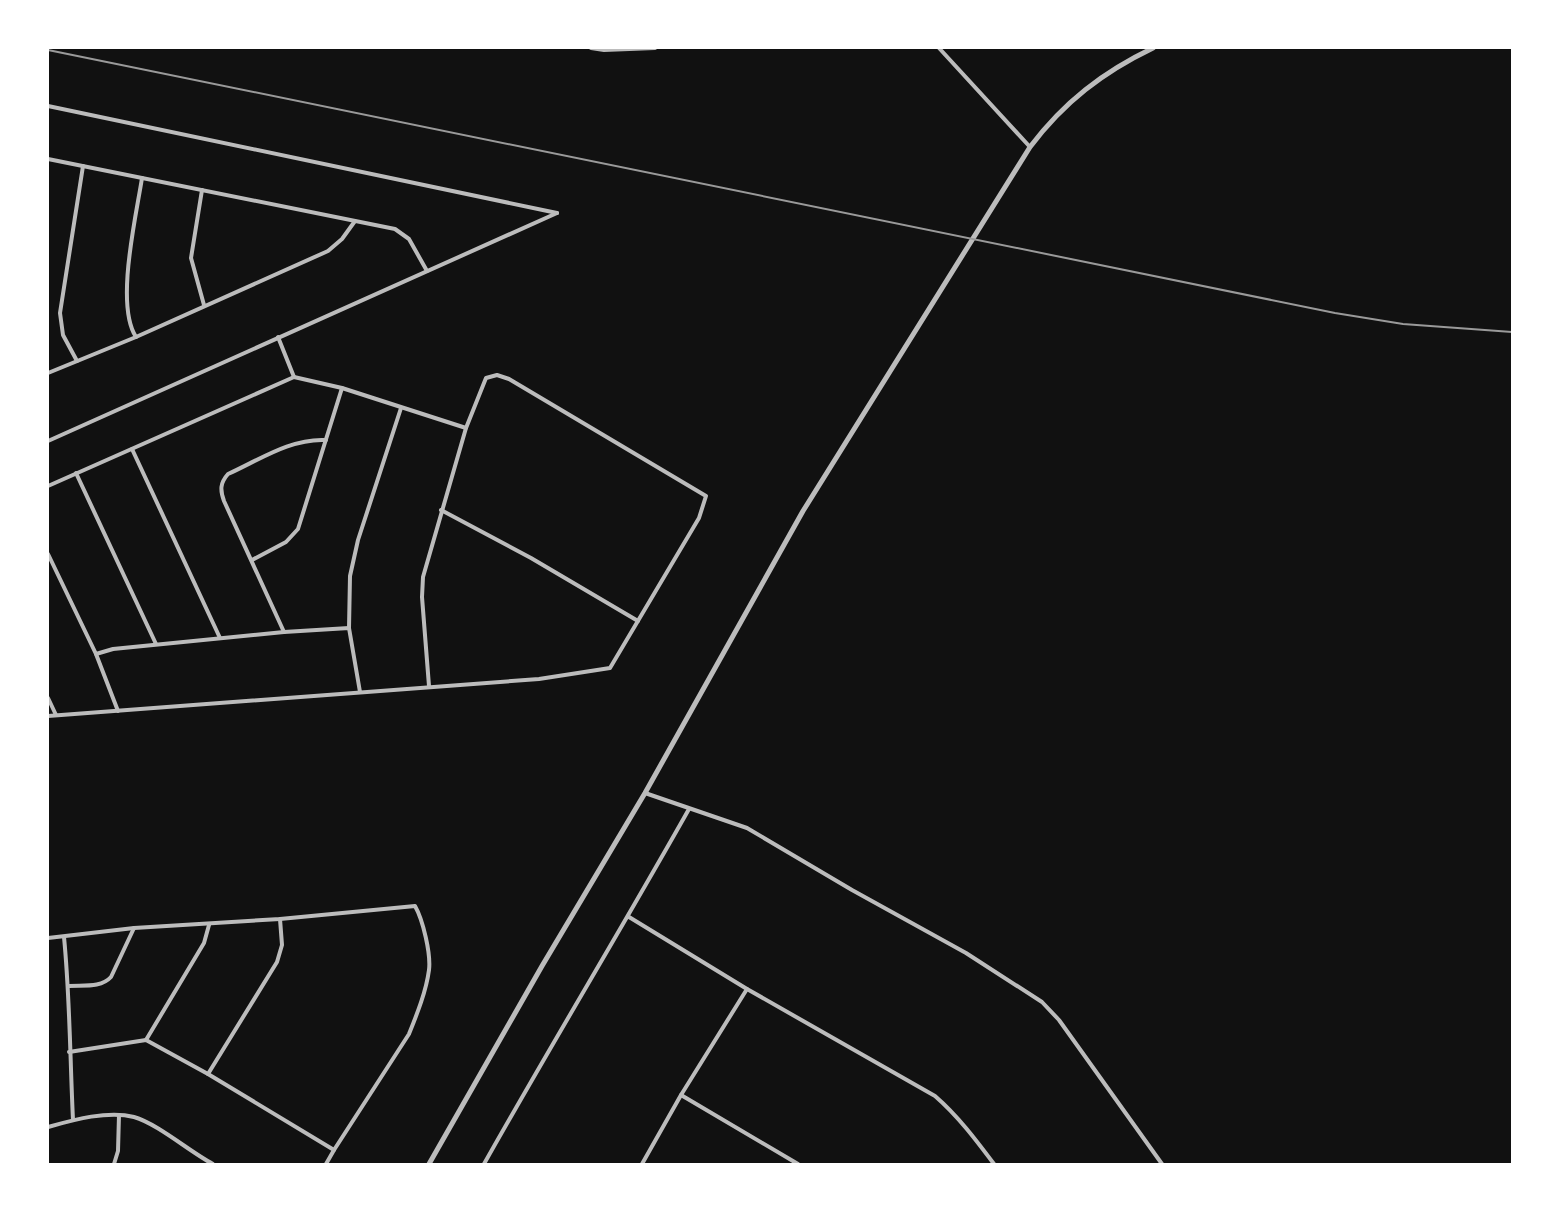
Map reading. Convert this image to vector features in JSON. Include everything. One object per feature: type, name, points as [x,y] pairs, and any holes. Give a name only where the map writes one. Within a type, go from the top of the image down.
[{"type":"street","points":[[591,48],[604,50],[655,48]]},
{"type":"street","points":[[939,48],[1030,146]]},
{"type":"street","points":[[429,1164],[542,966],[646,793],[803,511],[1030,146],[1062,108],[1083,89],[1105,73],[1153,48]]},
{"type":"street","points":[[48,106],[557,213],[48,441]]},
{"type":"street","points":[[48,159],[396,230],[402,233],[413,246],[427,271]]},
{"type":"street","points":[[77,361],[63,335],[60,313],[83,166]]},
{"type":"street","points":[[136,337],[129,327],[126,296],[142,178]]},
{"type":"street","points":[[202,190],[191,258],[204,305]]},
{"type":"street","points":[[48,373],[136,337],[204,305],[328,252],[342,239],[355,221]]},
{"type":"street","points":[[278,337],[294,377]]},
{"type":"street","points":[[48,716],[538,679],[610,668],[699,518],[706,496],[690,484],[502,377],[491,376],[482,384],[466,428],[426,561],[422,587],[429,686]]},
{"type":"street","points":[[48,486],[294,377],[342,388],[466,428]]},
{"type":"street","points":[[252,560],[286,542],[298,529],[342,388]]},
{"type":"street","points":[[360,692],[350,628],[350,576],[358,540],[402,408]]},
{"type":"street","points":[[284,632],[224,501],[221,488],[222,482],[228,474],[292,444],[310,439],[326,440]]},
{"type":"street","points":[[132,449],[220,638]]},
{"type":"street","points":[[76,473],[156,644]]},
{"type":"street","points":[[441,510],[531,558],[638,621]]},
{"type":"street","points":[[48,554],[96,654],[118,711]]},
{"type":"street","points":[[96,654],[113,649],[156,644],[350,628]]},
{"type":"street","points":[[48,698],[56,715]]},
{"type":"street","points":[[646,793],[747,828],[852,890],[966,953],[1042,1002],[1059,1020],[1162,1164]]},
{"type":"street","points":[[484,1164],[560,1028],[629,917],[689,808]]},
{"type":"street","points":[[48,938],[134,928],[209,925],[415,906],[422,918],[429,968],[416,1016],[409,1034],[326,1164]]},
{"type":"street","points":[[629,917],[746,989],[935,1096],[951,1110],[994,1164]]},
{"type":"street","points":[[208,1074],[278,962],[282,937],[280,919]]},
{"type":"street","points":[[146,1040],[204,943],[209,925]]},
{"type":"street","points":[[69,986],[99,985],[107,981],[111,977],[134,928]]},
{"type":"street","points":[[64,937],[69,986],[69,1052],[74,1120]]},
{"type":"street","points":[[642,1164],[681,1095],[746,989]]},
{"type":"street","points":[[69,1052],[146,1040],[208,1074],[334,1150]]},
{"type":"street","points":[[681,1095],[798,1164]]},
{"type":"street","points":[[114,1164],[118,1151],[119,1115]]},
{"type":"street","points":[[48,1127],[74,1120],[119,1115],[136,1118],[214,1164]]},
{"type":"street","points":[[199,1164],[203,1158]]},
{"type":"railway","points":[[48,50],[1335,313],[1403,324],[1512,332]]}]
